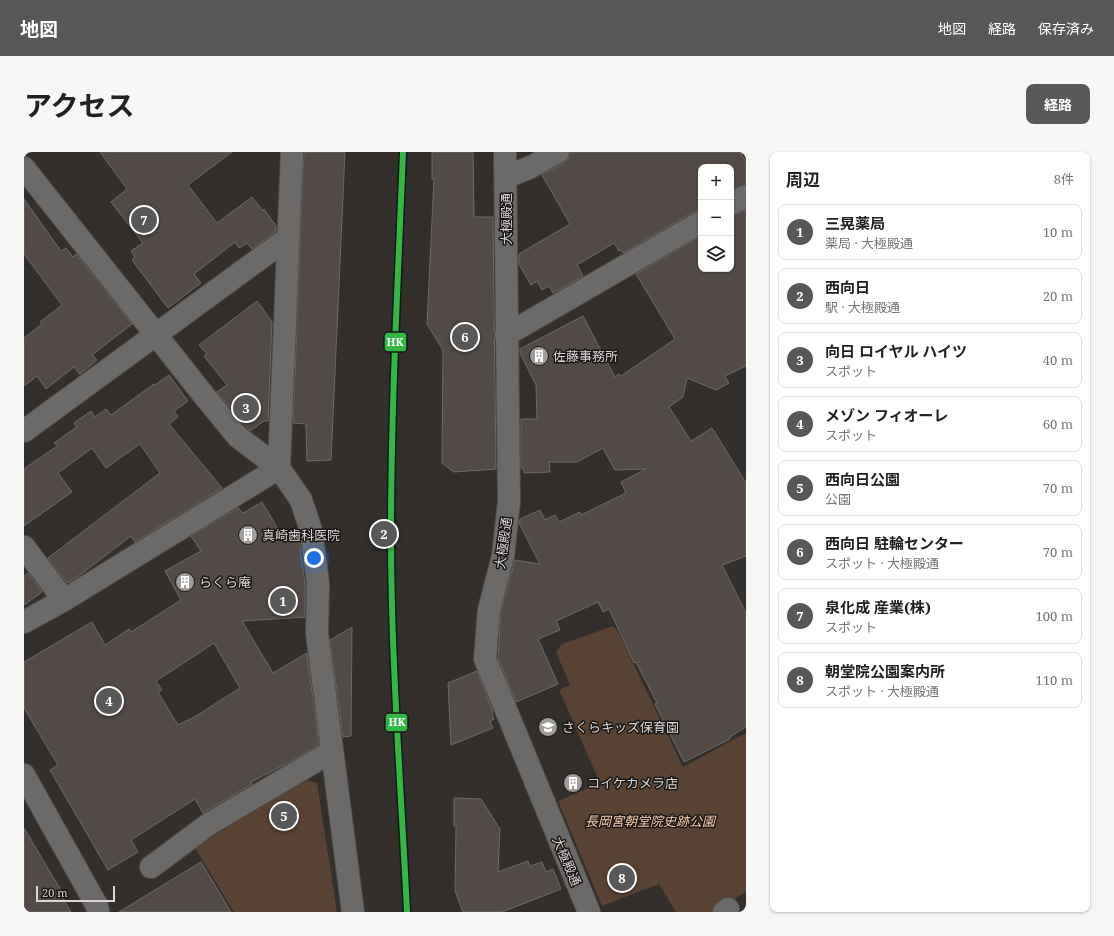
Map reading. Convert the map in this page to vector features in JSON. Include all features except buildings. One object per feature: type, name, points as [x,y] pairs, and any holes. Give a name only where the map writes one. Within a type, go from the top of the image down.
[{"type":"street","points":[[279,468],[292,152]]},
{"type":"street","name":"大極殿通","points":[[505,152],[509,501],[503,556],[490,610],[485,659],[588,912]]},
{"type":"street","points":[[506,177],[531,167],[558,152]]},
{"type":"street","points":[[24,168],[238,437],[279,468],[301,500],[311,530],[318,583],[317,633],[331,752],[353,912]]},
{"type":"street","points":[[734,202],[746,196]]},
{"type":"street","points":[[506,335],[698,224]]},
{"type":"street","points":[[24,431],[288,238]]},
{"type":"street","points":[[24,622],[64,600],[279,468]]},
{"type":"street","points":[[24,547],[64,600]]},
{"type":"street","points":[[151,867],[209,824],[331,752]]},
{"type":"street","points":[[24,775],[98,910]]},
{"type":"green space","name":"長岡宮朝堂院史跡公園","points":[[613,626],[617,630],[683,767],[746,733],[746,892],[712,912],[676,912],[659,884],[602,906],[558,801],[600,783],[559,690],[570,685],[556,652],[562,644]]},
{"type":"green space","points":[[302,779],[317,783],[337,912],[234,912],[195,848]]},
{"type":"transit line","name":"HK","points":[[403,152],[393,391],[391,581],[394,676],[407,912]]},
{"type":"place","name":"泉化成 産業(株)","points":[[144,220]]},
{"type":"place","name":"西向日 駐輪センター","points":[[465,337]]},
{"type":"place","name":"佐藤事務所","points":[[539,356]]},
{"type":"place","name":"向日 ロイヤル ハイツ","points":[[246,408]]},
{"type":"place","name":"西向日","points":[[384,534]]},
{"type":"place","name":"真崎歯科医院","points":[[248,535]]},
{"type":"place","name":"らくら庵","points":[[185,582]]},
{"type":"place","name":"三晃薬局","points":[[283,601]]},
{"type":"place","name":"メゾン フィオーレ","points":[[109,701]]},
{"type":"place","name":"さくらキッズ保育園","points":[[548,727]]},
{"type":"place","name":"コイケカメラ店","points":[[573,783]]},
{"type":"place","name":"西向日公園","points":[[284,816]]},
{"type":"place","name":"朝堂院公園案内所","points":[[622,878]]}]
